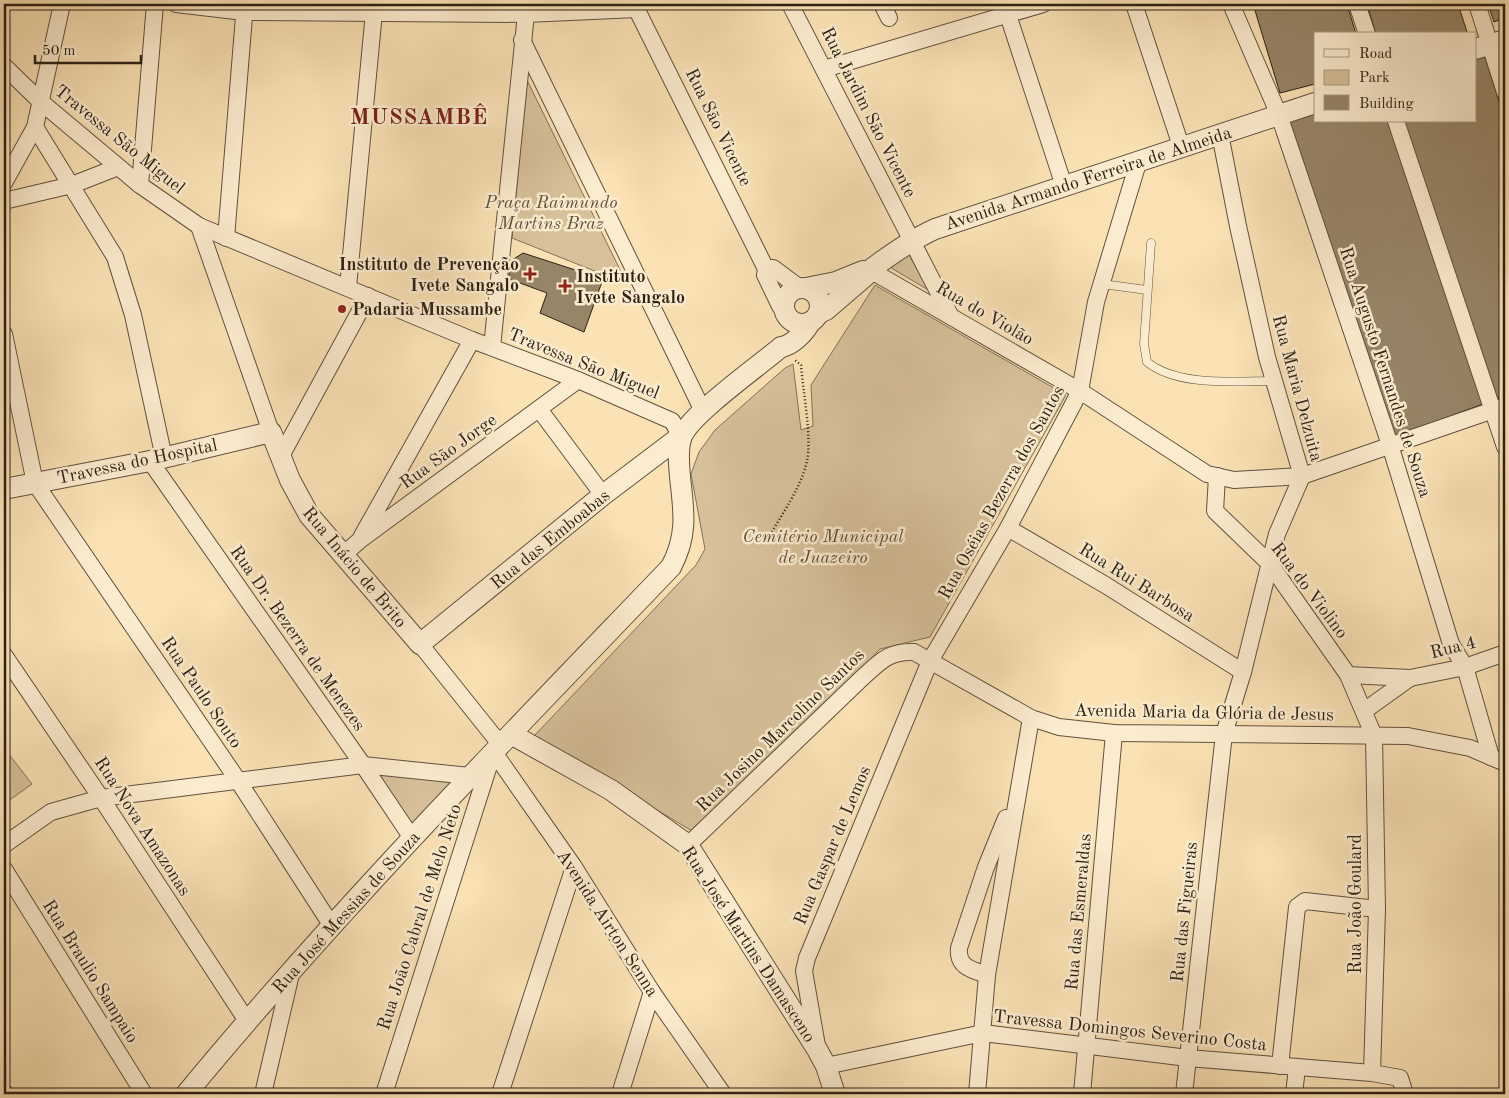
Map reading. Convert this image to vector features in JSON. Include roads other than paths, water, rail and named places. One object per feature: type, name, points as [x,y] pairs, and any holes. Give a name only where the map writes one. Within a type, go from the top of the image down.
[{"type":"street","points":[[4,183],[34,127],[62,4]]},
{"type":"street","points":[[140,185],[155,4]]},
{"type":"street","points":[[176,4],[374,12],[526,14],[636,6]]},
{"type":"street","name":"Rua Jardim São Vicente","points":[[790,4],[950,315]]},
{"type":"street","points":[[824,69],[1043,4]]},
{"type":"street","points":[[1134,4],[1181,146]]},
{"type":"street","name":"Rua Augusto Fernandes de Souza","points":[[1231,4],[1279,115],[1390,445],[1451,644],[1465,667],[1498,760]]},
{"type":"street","points":[[1357,4],[1366,32]]},
{"type":"street","points":[[1477,4],[1505,92]]},
{"type":"street","name":"Rua São Vicente","points":[[636,6],[766,269],[765,275],[780,306],[786,314]]},
{"type":"street","points":[[226,238],[244,8]]},
{"type":"street","points":[[348,287],[374,12]]},
{"type":"street","points":[[492,347],[526,14]]},
{"type":"street","points":[[1008,15],[1064,186]]},
{"type":"street","points":[[522,40],[703,411]]},
{"type":"street","name":"Travessa São Miguel","points":[[4,66],[41,102],[118,167],[140,185],[199,226],[472,340],[578,380],[672,421],[681,436]]},
{"type":"street","name":"Avenida Armando Ferreira de Almeida","points":[[870,270],[912,240],[935,229],[1314,103]]},
{"type":"street","points":[[1396,122],[1499,408],[1505,447]]},
{"type":"street","points":[[34,127],[72,185],[115,257],[125,284],[157,460]]},
{"type":"street","name":"Rua Maria Delzuita","points":[[1220,134],[1248,274],[1274,381],[1302,476],[1277,534],[1244,672],[1224,734]]},
{"type":"street","name":"Rua Oséias Bezerra dos Santos","points":[[930,660],[1008,528],[1080,391],[1096,302],[1138,162]]},
{"type":"street","points":[[4,200],[72,185],[118,167]]},
{"type":"street","name":"Rua Inácio de Brito","points":[[199,226],[280,458],[309,515],[342,556],[420,644],[501,743]]},
{"type":"street","points":[[766,269],[772,268],[803,288],[816,295],[819,301],[814,317],[807,329],[786,347],[781,347],[780,341],[786,314],[784,305],[789,293],[803,288],[836,282],[870,270]]},
{"type":"street","points":[[786,314],[798,323],[814,317],[826,310],[870,273],[870,270]]},
{"type":"street","name":"Rua do Violão","points":[[870,270],[1080,391],[1207,474],[1234,480],[1302,476],[1499,408]]},
{"type":"street","points":[[280,458],[368,296]]},
{"type":"street","points":[[4,334],[35,483]]},
{"type":"street","points":[[360,540],[472,340]]},
{"type":"street","name":"Rua das Emboabas","points":[[420,644],[603,495],[681,436],[703,411],[781,347]]},
{"type":"street","name":"Rua São Jorge","points":[[342,556],[360,540],[578,380]]},
{"type":"street","points":[[539,409],[603,495]]},
{"type":"street","name":"Travessa do Hospital","points":[[4,489],[157,460],[271,432]]},
{"type":"street","name":"Rua José Messias de Souza","points":[[186,1094],[247,1021],[412,838],[671,566],[682,541],[684,524],[679,465],[681,436]]},
{"type":"street","name":"Rua Dr. Bezerra de Menezes","points":[[157,460],[412,838]]},
{"type":"street","name":"Rua do Violino","points":[[1217,476],[1215,511],[1270,564],[1348,675],[1374,736]]},
{"type":"street","name":"Rua Paulo Souto","points":[[35,483],[237,779],[332,926]]},
{"type":"street","name":"Rua Rui Barbosa","points":[[1008,528],[1107,586],[1244,672]]},
{"type":"street","name":"Rua Josino Marcolino Santos","points":[[688,845],[886,657],[901,652],[914,652],[930,660]]},
{"type":"street","name":"Rua 4","points":[[1348,675],[1410,678],[1465,667],[1505,653]]},
{"type":"street","name":"Rua Nova Amazonas","points":[[4,655],[101,798],[247,1021]]},
{"type":"street","name":"Avenida Maria da Glória de Jesus","points":[[930,660],[1031,718],[1060,727],[1114,733],[1429,738],[1470,748],[1498,760]]},
{"type":"street","name":"Rua Gaspar de Lemos","points":[[822,1058],[804,971],[807,958],[930,660]]},
{"type":"street","name":"Rua 4","points":[[1364,711],[1410,678]]},
{"type":"street","points":[[977,1094],[987,975],[1015,801],[1031,718]]},
{"type":"street","name":"Rua das Esmeraldas","points":[[1082,1094],[1114,733]]},
{"type":"street","name":"Rua das Figueiras","points":[[1184,1094],[1224,734]]},
{"type":"street","name":"Rua João Goulard","points":[[1372,1073],[1377,909],[1374,736]]},
{"type":"street","name":"Rua José Martins Damasceno","points":[[501,743],[611,790],[688,845],[822,1058],[835,1094]]},
{"type":"street","name":"Avenida Airton Senna","points":[[501,743],[574,867],[652,992],[723,1094]]},
{"type":"street","name":"Rua João Cabral de Melo Neto","points":[[384,1094],[501,743]]},
{"type":"street","points":[[4,845],[51,812],[101,798],[237,779],[363,765],[470,776]]},
{"type":"street","points":[[987,975],[970,969],[961,963],[958,956],[959,948],[986,866],[1015,801]]},
{"type":"street","points":[[500,1094],[574,867]]},
{"type":"street","name":"Rua Braulio Sampaio","points":[[4,869],[144,1094]]},
{"type":"street","points":[[1280,1066],[1297,907],[1306,901],[1377,909]]},
{"type":"street","points":[[263,1094],[291,974]]},
{"type":"street","points":[[620,1094],[652,992]]},
{"type":"street","name":"Travessa Domingos Severino Costa","points":[[822,1058],[983,1034],[1188,1058],[1372,1073],[1400,1078],[1405,1094]]},
{"type":"street","points":[[1294,1094],[1297,1068]]},
{"type":"lane","points":[[1150,243],[1144,344],[1146,359],[1151,365],[1170,374],[1196,380],[1274,381]]},
{"type":"lane","points":[[1102,284],[1147,290]]},
{"type":"place","name":"Instituto de Prevenção Ivete Sangalo","points":[[530,274]]},
{"type":"place","name":"Instituto Ivete Sangalo","points":[[565,286]]},
{"type":"place","name":"Padaria Mussambe","points":[[342,309]]},
{"type":"district","name":"MUSSAMBÊ","points":[[419,116]]},
{"type":"park label","name":"Praça Raimundo Martins Braz","points":[[551,212]]},
{"type":"park label","name":"Cemitério Municipal de Juazeiro","points":[[823,546]]}]
